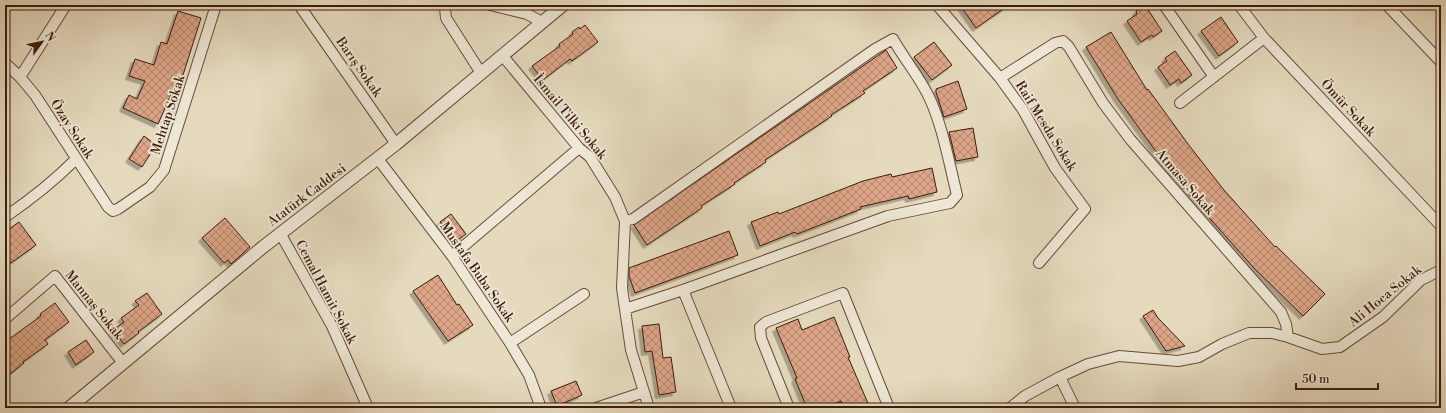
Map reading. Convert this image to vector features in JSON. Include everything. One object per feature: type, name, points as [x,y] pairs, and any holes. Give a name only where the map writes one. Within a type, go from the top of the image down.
[{"type":"street","points":[[20,77],[66,5]]},
{"type":"street","name":"Mehtap Sokak","points":[[113,211],[150,187],[164,170],[216,5]]},
{"type":"street","name":"Barış Sokak","points":[[299,5],[396,144]]},
{"type":"street","points":[[446,5],[446,18],[481,73]]},
{"type":"street","points":[[490,5],[527,14],[542,22]]},
{"type":"street","name":"Atatürk Caddesi","points":[[69,408],[280,233],[378,159],[563,5]]},
{"type":"street","name":"Raif Mesda Sokak","points":[[937,5],[1000,78],[1023,110],[1055,168],[1085,209],[1039,263]]},
{"type":"street","points":[[1164,5],[1214,77]]},
{"type":"street","name":"Ömür Sokak","points":[[1239,5],[1264,38],[1441,226]]},
{"type":"street","points":[[1387,5],[1441,62]]},
{"type":"street","points":[[1180,103],[1264,38]]},
{"type":"street","points":[[625,221],[633,219],[875,49],[893,39],[902,56],[922,84],[930,99],[940,130],[956,195],[950,203],[888,216],[683,290],[625,309]]},
{"type":"street","name":"Atmasa Sokak","points":[[1000,78],[1054,43],[1063,41],[1069,47],[1103,103],[1130,139],[1281,312],[1286,324],[1288,337]]},
{"type":"street","name":"İsmail Tilki Sokak","points":[[502,55],[579,148],[590,158],[611,190],[625,221],[622,288],[631,350],[649,408]]},
{"type":"street","name":"Özay Sokak","points":[[5,63],[20,77],[34,95],[108,207],[113,211]]},
{"type":"street","points":[[452,256],[579,148]]},
{"type":"street","points":[[5,217],[60,176],[76,159]]},
{"type":"street","name":"Mustafa Buba Sokak","points":[[378,159],[452,256],[510,343],[529,375],[541,408]]},
{"type":"street","name":"Cemal Hamit Sokak","points":[[280,233],[332,326],[368,408]]},
{"type":"street","name":"Ali Hoca Sokak","points":[[1010,408],[1025,396],[1060,377],[1088,364],[1119,356],[1178,361],[1199,357],[1222,344],[1249,333],[1272,333],[1322,349],[1340,347],[1383,318],[1421,280],[1441,270]]},
{"type":"street","name":"Mannaş Sokak","points":[[5,319],[56,276],[123,363]]},
{"type":"street","points":[[683,290],[731,408]]},
{"type":"street","points":[[789,408],[761,338],[760,327],[766,322],[843,293],[890,408]]},
{"type":"street","points":[[510,343],[584,294]]},
{"type":"street","points":[[1060,377],[1075,408]]},
{"type":"street","points":[[596,408],[644,392]]},
{"type":"building","points":[[960,5],[1009,5],[976,28]]},
{"type":"building","points":[[1145,5],[1162,31],[1141,42],[1127,21],[1137,14],[1136,11]]},
{"type":"building","points":[[178,11],[201,18],[183,75],[186,76],[180,93],[173,90],[158,124],[123,108],[129,95],[137,99],[145,81],[129,76],[135,59],[154,65],[161,42],[167,44]]},
{"type":"building","points":[[1221,17],[1238,42],[1219,56],[1201,31]]},
{"type":"building","points":[[585,25],[598,42],[572,61],[570,59],[543,80],[532,66],[560,46],[559,44],[573,34],[572,32]]},
{"type":"building","points":[[1111,32],[1147,90],[1148,89],[1224,190],[1275,247],[1276,246],[1325,294],[1303,316],[1254,268],[1195,202],[1165,164],[1118,99],[1086,47]]},
{"type":"building","points":[[934,42],[952,65],[932,80],[914,57]]},
{"type":"building","points":[[886,50],[897,68],[863,91],[865,93],[765,160],[766,162],[647,245],[634,225]]},
{"type":"building","points":[[1175,51],[1192,75],[1181,83],[1179,79],[1170,85],[1158,67],[1167,61],[1165,58]]},
{"type":"building","points":[[958,81],[967,109],[944,117],[936,89]]},
{"type":"building","points":[[973,128],[978,157],[956,161],[949,132]]},
{"type":"building","points":[[144,136],[156,145],[142,167],[129,159]]},
{"type":"building","points":[[932,168],[937,192],[909,199],[908,196],[860,207],[861,209],[797,234],[795,232],[760,246],[751,222],[778,212],[779,214],[863,181],[891,174],[892,177]]},
{"type":"building","points":[[451,214],[466,234],[455,242],[440,222]]},
{"type":"building","points":[[225,218],[250,247],[231,264],[228,260],[224,263],[202,238]]},
{"type":"building","points":[[19,222],[36,245],[11,263],[5,255],[5,232]]},
{"type":"building","points":[[729,231],[738,255],[635,293],[629,276],[629,268]]},
{"type":"building","points":[[438,275],[457,305],[459,304],[473,325],[448,341],[413,291]]},
{"type":"building","points":[[147,293],[162,314],[124,344],[113,330],[124,322],[121,318],[139,305],[135,301]]},
{"type":"building","points":[[55,303],[69,322],[45,340],[48,344],[23,362],[24,363],[9,375],[5,370],[5,342],[41,316],[40,314]]},
{"type":"building","points":[[1153,310],[1158,318],[1185,346],[1166,351],[1143,316]]},
{"type":"building","points":[[834,317],[850,357],[848,357],[870,408],[844,408],[841,401],[824,408],[807,408],[795,379],[797,378],[776,328],[798,319],[802,330]]},
{"type":"building","points":[[659,324],[663,358],[671,357],[676,392],[659,395],[652,351],[645,352],[642,326]]},
{"type":"building","points":[[86,340],[94,352],[76,365],[68,352]]},
{"type":"building","points":[[576,381],[582,395],[557,406],[551,391]]}]
